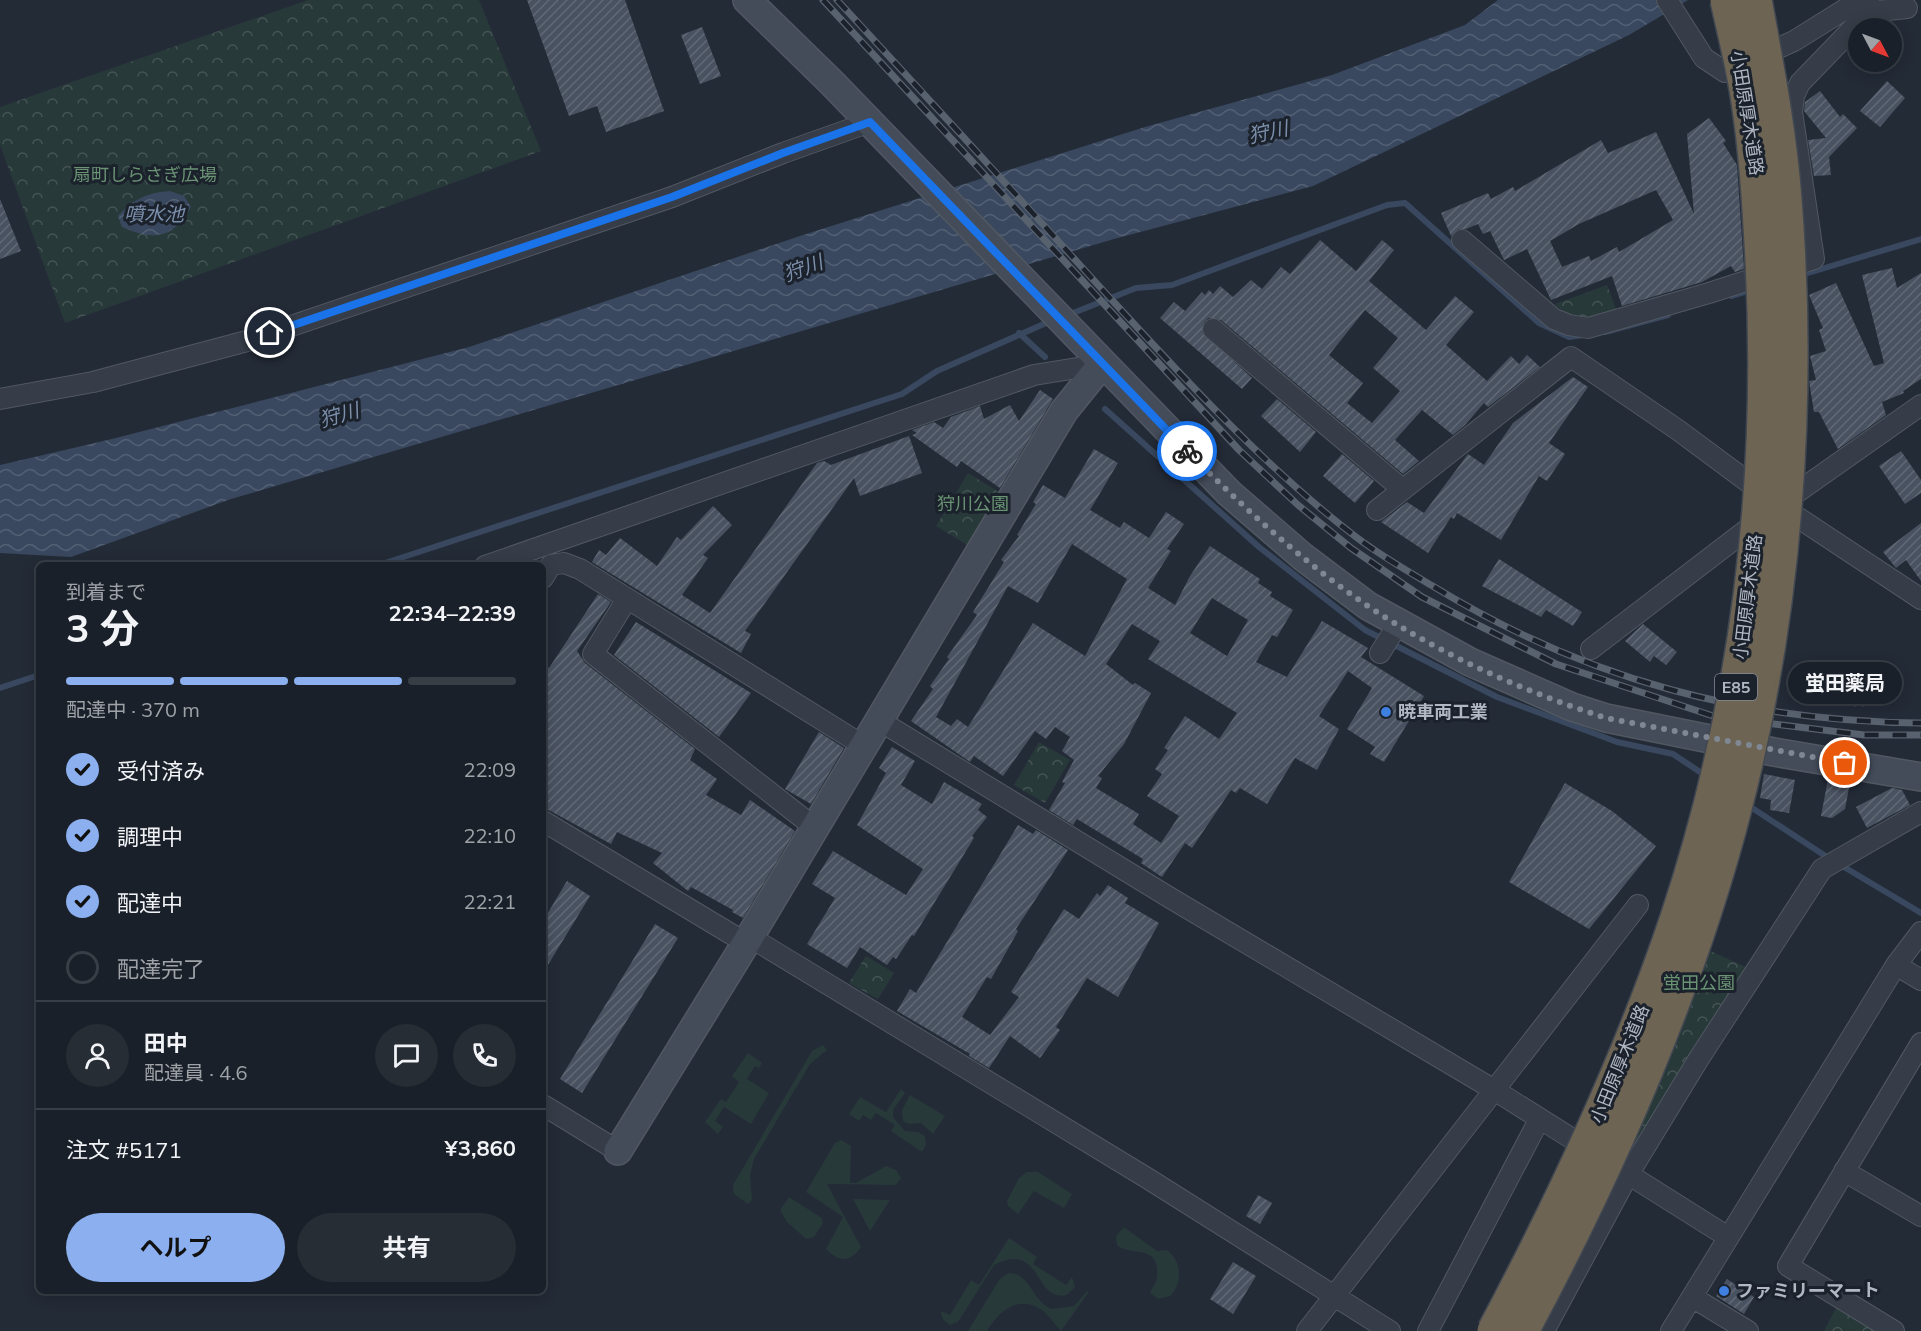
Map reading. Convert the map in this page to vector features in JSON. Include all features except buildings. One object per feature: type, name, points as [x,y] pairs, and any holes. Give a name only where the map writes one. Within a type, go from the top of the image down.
[{"type":"highway","name":"小田原厚木道路","points":[[1494,1331],[1579,1162],[1636,1028],[1677,918],[1712,797],[1736,690],[1755,558],[1763,450],[1766,337],[1759,201],[1747,95],[1727,0]]},
{"type":"highway","name":"小田原厚木道路","points":[[1522,1331],[1601,1173],[1654,1047],[1696,937],[1734,811],[1761,687],[1778,573],[1789,455],[1792,333],[1785,196],[1771,85],[1755,0]]},
{"type":"main road","points":[[747,0],[877,129],[1229,493],[1264,525],[1395,628],[1572,707],[1606,718],[1763,750],[1921,777]]},
{"type":"main road","points":[[618,1151],[880,721],[1064,411],[1102,364]]},
{"type":"street","points":[[1667,0],[1704,58],[1725,72],[1794,41],[1847,8],[1869,0]]},
{"type":"street","points":[[1888,0],[1914,12]]},
{"type":"street","points":[[1462,240],[1554,319],[1569,325],[1588,327],[1709,293],[1814,259],[1792,112],[1794,96],[1800,83],[1857,24],[1878,11],[1914,12]]},
{"type":"street","points":[[0,399],[93,382],[247,341],[672,197],[783,153],[877,129]]},
{"type":"street","points":[[1214,329],[1402,489]]},
{"type":"street","points":[[1377,510],[1571,357],[1678,430],[1779,505],[1921,599]]},
{"type":"street","points":[[497,562],[1034,375],[1102,364]]},
{"type":"street","points":[[1591,649],[1779,505],[1921,405]]},
{"type":"street","points":[[556,542],[564,563]]},
{"type":"street","points":[[546,573],[551,565],[564,563],[580,569],[864,746]]},
{"type":"street","points":[[627,599],[593,654],[814,827]]},
{"type":"street","points":[[1380,653],[1395,628]]},
{"type":"street","points":[[880,721],[1152,887],[1496,1090],[1539,1120],[1728,1237]]},
{"type":"street","points":[[1544,1331],[1628,1175],[1698,1060],[1822,869],[1921,812]]},
{"type":"street","points":[[546,822],[1137,1172],[1390,1331]]},
{"type":"street","points":[[1307,1331],[1638,905]]},
{"type":"street","points":[[1671,1331],[1896,965],[1921,932]]},
{"type":"street","points":[[1896,965],[1921,981]]},
{"type":"street","points":[[1894,1331],[1788,1266],[1921,1043]]},
{"type":"street","points":[[546,1107],[618,1151]]},
{"type":"street","points":[[1428,1331],[1539,1120]]},
{"type":"street","points":[[1844,1172],[1921,1216]]},
{"type":"street","points":[[1692,1297],[1748,1331]]},
{"type":"green space","name":"扇町しらさぎ広場","points":[[308,0],[479,0],[541,151],[65,323],[0,145],[0,107]]},
{"type":"green space","points":[[1607,285],[1616,309],[1584,318],[1569,315],[1555,304]]},
{"type":"green space","name":"狩川公園","points":[[968,473],[1002,494],[969,546],[936,526]]},
{"type":"green space","points":[[1039,742],[1070,760],[1045,803],[1014,785]]},
{"type":"green space","name":"蛍田公園","points":[[1684,939],[1746,967],[1625,1163],[1634,1050]]},
{"type":"green space","points":[[866,956],[894,973],[878,999],[849,983]]},
{"type":"green space","points":[[823,1045],[827,1050],[810,1064],[754,1159],[750,1175],[752,1200],[748,1204],[734,1194],[733,1185],[812,1051]]},
{"type":"green space","points":[[748,1053],[762,1063],[759,1068],[755,1066],[747,1079],[769,1093],[751,1124],[724,1107],[715,1121],[723,1127],[718,1134],[705,1122],[721,1099],[726,1102],[739,1082],[732,1076]]},
{"type":"green space","points":[[901,1089],[905,1093],[893,1110],[893,1117],[905,1131],[918,1132],[925,1136],[926,1145],[922,1152],[891,1131],[895,1125],[876,1113],[871,1120],[863,1115],[859,1121],[849,1114],[860,1097],[886,1112]]},
{"type":"green space","points":[[910,1095],[945,1116],[933,1134],[921,1123],[909,1124],[903,1121],[902,1110]]},
{"type":"green space","points":[[841,1140],[851,1146],[850,1183],[856,1183],[886,1166],[896,1170],[901,1178],[896,1185],[827,1184],[861,1247],[853,1256],[845,1259],[836,1257],[826,1249],[843,1217],[806,1192],[835,1143]]},
{"type":"green space","points":[[1027,1172],[1038,1172],[1072,1194],[1064,1208],[1034,1191],[1018,1214],[1008,1206],[1007,1201],[1019,1178]]},
{"type":"green space","points":[[789,1197],[822,1218],[823,1223],[814,1237],[806,1239],[787,1222],[780,1210]]},
{"type":"green space","points":[[853,1199],[890,1200],[870,1231]]},
{"type":"green space","points":[[1124,1227],[1157,1251],[1167,1250],[1176,1260],[1179,1279],[1170,1296],[1158,1299],[1150,1293],[1157,1278],[1157,1266],[1154,1259],[1149,1255],[1117,1245],[1116,1236]]},
{"type":"green space","points":[[1009,1238],[1037,1257],[1033,1264],[1066,1285],[1072,1277],[1075,1287],[1067,1295],[1056,1295],[1048,1290],[1030,1266],[1021,1260],[1010,1259],[994,1265],[958,1322],[948,1324],[942,1317],[941,1311],[950,1315],[971,1280],[979,1285]]},
{"type":"green space","points":[[1008,1273],[1022,1277],[1039,1300],[1051,1309],[1074,1306],[1088,1290],[1088,1293],[1061,1331],[1042,1310],[1033,1305],[1017,1304],[1003,1311],[987,1331],[968,1331],[999,1280]]},
{"type":"green space","points":[[1839,1302],[1888,1331],[1824,1331]]},
{"type":"water","name":"狩川","points":[[1498,0],[1688,0],[1629,35],[1313,186],[1114,239],[231,499],[71,557],[0,553],[0,465],[112,439],[469,347],[803,235],[1145,127],[1332,75],[1465,25]]},
{"type":"water","name":"噴水池","points":[[170,191],[184,196],[191,207],[177,226],[162,234],[153,235],[122,227],[118,216],[129,205],[147,195]]},
{"type":"waterway","points":[[1068,315],[1136,288],[1172,285],[1387,205],[1405,203],[1539,323],[1569,337],[1583,335]]},
{"type":"waterway","points":[[1798,276],[1921,239]]},
{"type":"waterway","points":[[1732,296],[1754,289]]},
{"type":"waterway","points":[[1605,332],[1668,315]]},
{"type":"waterway","points":[[388,562],[902,394],[937,371],[1053,320]]},
{"type":"waterway","points":[[1019,333],[1045,357]]},
{"type":"waterway","points":[[1105,409],[1259,547],[1365,630],[1497,697],[1617,742],[1673,754],[1706,776]]},
{"type":"waterway","points":[[0,688],[36,676]]},
{"type":"waterway","points":[[1746,804],[1830,859]]},
{"type":"waterway","points":[[1839,864],[1921,913]]},
{"type":"railway","points":[[823,0],[1239,450],[1298,505],[1351,548],[1422,597],[1556,664],[1716,717],[1864,735],[1921,735]]},
{"type":"railway","points":[[837,0],[1129,319],[1222,417],[1321,509],[1375,551],[1493,620],[1551,648],[1610,671],[1730,704],[1792,714],[1921,723]]},
{"type":"way so far","points":[[1187,451],[1264,525],[1341,587],[1398,624],[1470,662],[1539,694],[1606,718],[1774,752],[1845,763]]},
{"type":"place","name":"暁車両工業","points":[[1386,712]]},
{"type":"place","name":"蛍田薬局","points":[[1845,763]]},
{"type":"place","name":"ファミリーマート","points":[[1724,1291]]},
{"type":"route","points":[[270,333],[672,197],[783,153],[870,122],[1187,451]]}]
